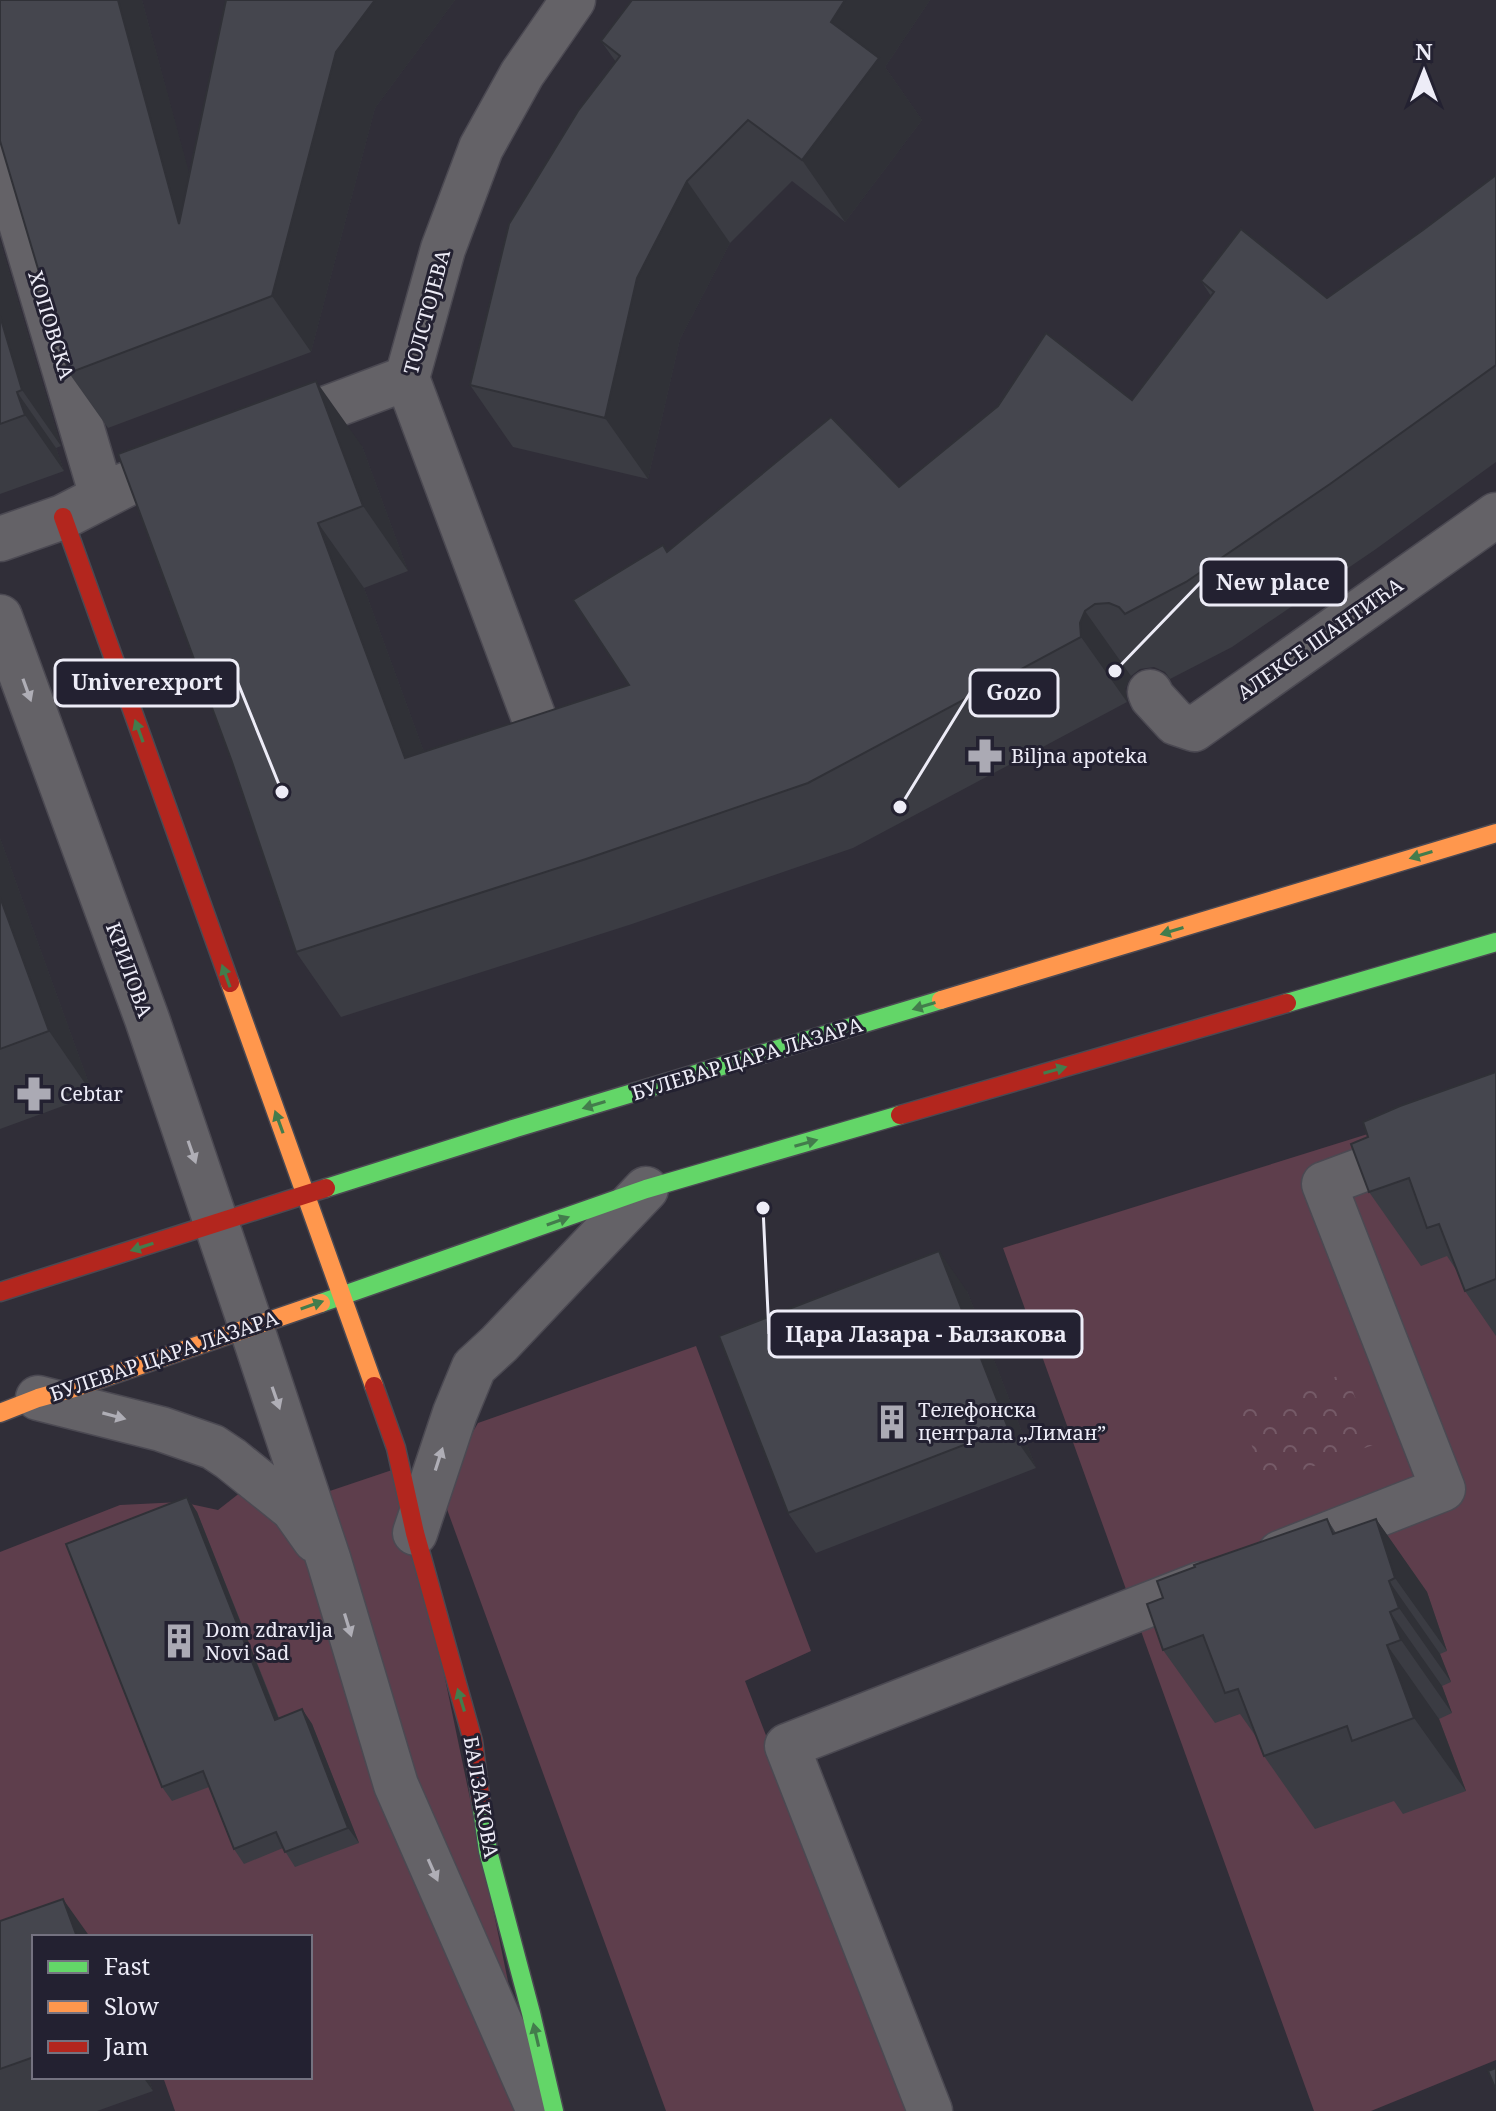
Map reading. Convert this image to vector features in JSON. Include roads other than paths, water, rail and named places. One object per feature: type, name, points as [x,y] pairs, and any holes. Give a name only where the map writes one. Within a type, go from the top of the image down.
[{"type":"main road","points":[[63,517],[341,1295]]},
{"type":"main road","name":"БУЛЕВАР ЦАРА ЛАЗАРА","points":[[0,1292],[516,1128],[1496,833]]},
{"type":"main road","name":"БУЛЕВАР ЦАРА ЛАЗАРА","points":[[19,1406],[646,1189],[1496,942]]},
{"type":"main road","name":"БАЛЗАКОВА","points":[[341,1295],[392,1436],[415,1533],[473,1741],[488,1851],[554,2111]]},
{"type":"street","name":"ТОЛСТОЈЕВА","points":[[538,729],[407,378],[443,249],[481,148],[522,74],[573,0]]},
{"type":"street","name":"ХОПОВСКА","points":[[0,153],[102,496]]},
{"type":"street","points":[[0,539],[63,517],[125,485],[407,378]]},
{"type":"street","name":"АЛЕКСЕ ШАНТИЋА","points":[[1150,692],[1176,723],[1194,729],[1496,515]]},
{"type":"street","name":"КРИЛОВА","points":[[0,617],[147,1019],[329,1561]]},
{"type":"street","points":[[930,2111],[787,1746],[1443,1489],[1324,1184],[1460,1134]]},
{"type":"street","points":[[415,1533],[455,1413],[474,1367],[646,1189]]},
{"type":"street","points":[[19,1406],[161,1429],[213,1447],[293,1509],[329,1561],[396,1785],[539,2111]]},
{"type":"place","name":"New place","points":[[1115,671]]},
{"type":"place","name":"Biljna apoteka","points":[[985,756]]},
{"type":"place","name":"Univerexport","points":[[282,792]]},
{"type":"place","name":"Gozo","points":[[900,807]]},
{"type":"place","name":"Cebtar","points":[[34,1094]]},
{"type":"place","name":"Цара Лазара - Балзакова","points":[[763,1208]]},
{"type":"place","name":"Телефонска централа „Лиман”","points":[[892,1422]]},
{"type":"place","name":"Dom zdravlja Novi Sad","points":[[179,1641]]}]
